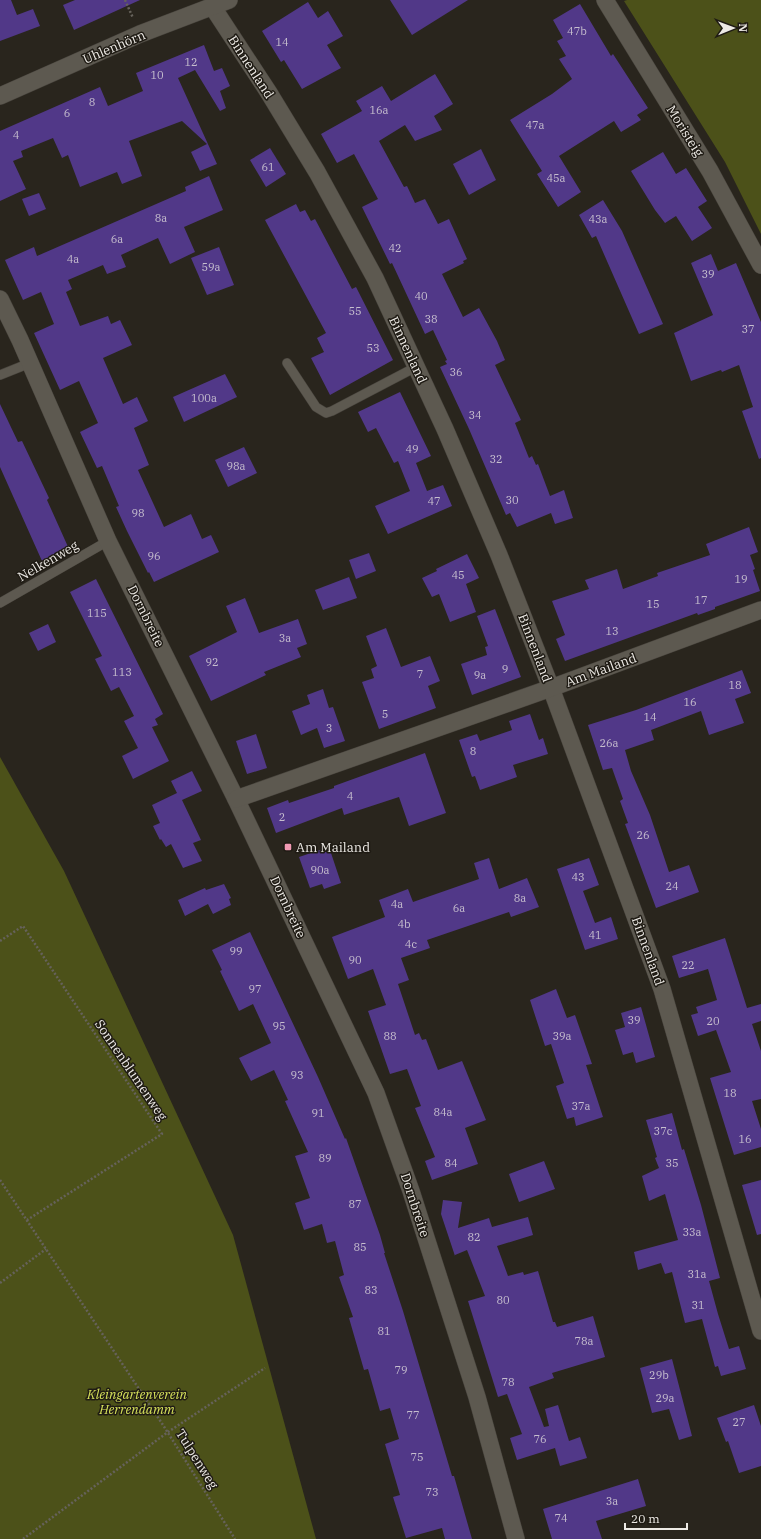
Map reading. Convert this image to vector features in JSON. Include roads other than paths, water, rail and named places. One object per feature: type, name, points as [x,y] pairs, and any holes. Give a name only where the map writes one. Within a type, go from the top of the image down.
[{"type":"street","name":"Uhlenhörn","points":[[0,96],[140,34],[229,0]]},
{"type":"street","name":"Moristeig","points":[[605,0],[710,170],[761,265]]},
{"type":"street","name":"Binnenland","points":[[212,6],[317,172],[375,278],[445,429],[499,555],[551,688],[662,988],[761,1331]]},
{"type":"street","name":"Dornbreite","points":[[0,299],[30,363],[108,541],[236,799],[376,1093],[411,1191],[472,1383],[516,1539]]},
{"type":"street","name":"Am Mailand","points":[[236,799],[551,688],[761,610]]},
{"type":"lane","points":[[0,375],[30,363]]},
{"type":"lane","points":[[287,363],[316,407],[326,412],[332,411],[416,367]]},
{"type":"lane","name":"Nelkenweg","points":[[0,603],[108,541]]},
{"type":"place","name":"Am Mailand","points":[[288,847]]},
{"type":"park label","name":"Kleingartenverein Herrendamm","points":[[137,1402]]}]
